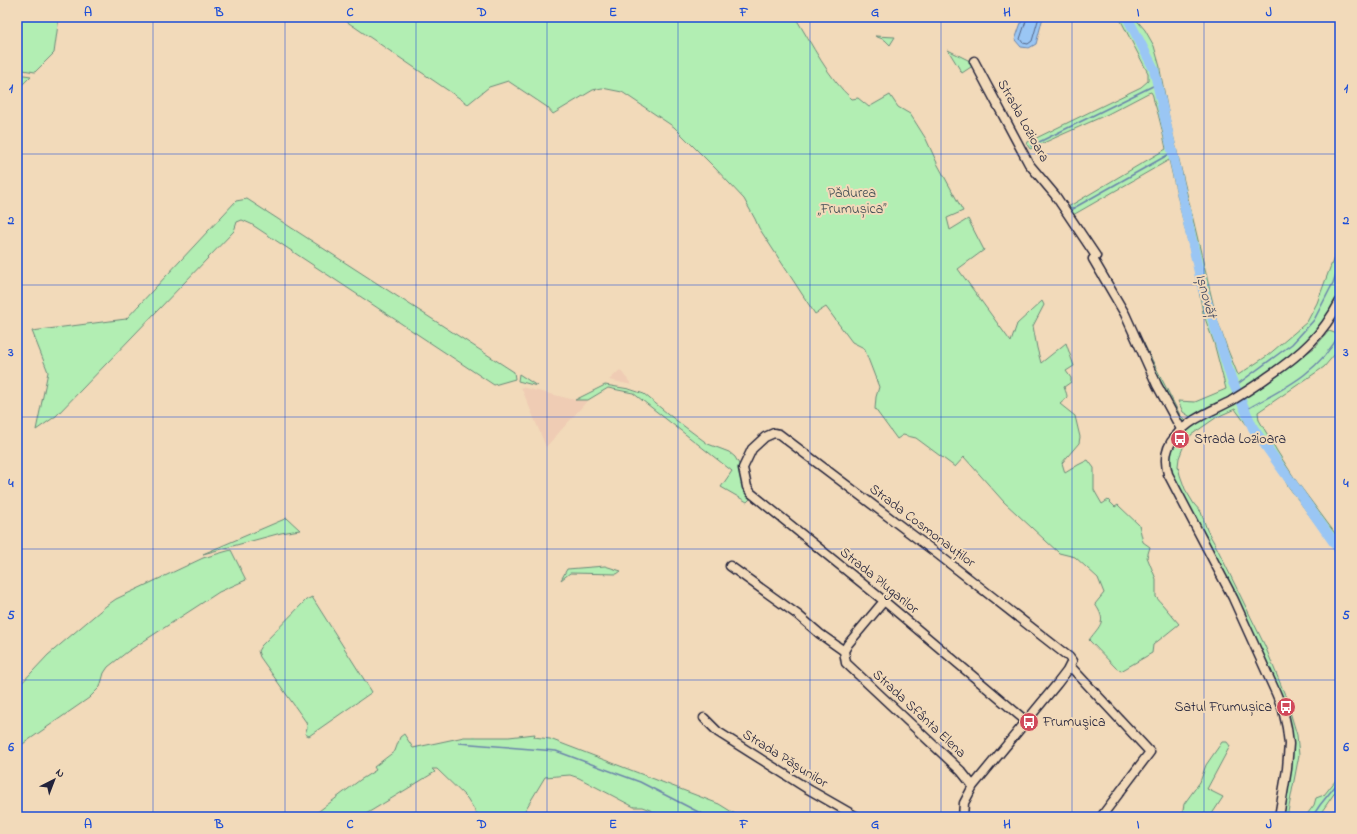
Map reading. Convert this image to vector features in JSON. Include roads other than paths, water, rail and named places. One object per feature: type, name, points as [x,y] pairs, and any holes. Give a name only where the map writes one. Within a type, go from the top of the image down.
[{"type":"street","name":"Strada Lozioara","points":[[974,61],[1029,164],[1055,195],[1096,256],[1093,259],[1125,314],[1157,385],[1181,429]]},
{"type":"street","points":[[1279,817],[1287,768],[1289,744],[1283,713],[1276,693],[1243,619],[1168,474],[1165,464],[1166,454],[1169,444],[1181,429],[1190,422],[1245,392],[1304,350],[1326,326],[1340,301]]},
{"type":"street","name":"Strada Cosmonauților","points":[[752,449],[765,437],[774,433],[779,434],[935,552],[1069,657],[1071,663],[1150,752],[1101,817]]},
{"type":"street","name":"Strada Plugarilor","points":[[752,449],[743,468],[747,486],[751,493],[1026,721]]},
{"type":"street","points":[[730,566],[798,615],[844,652],[848,644],[884,602]]},
{"type":"street","name":"Strada Sfânta Elena","points":[[844,652],[846,663],[961,771],[973,786]]},
{"type":"street","points":[[963,817],[964,803],[973,786],[1056,684],[1071,663]]},
{"type":"street","name":"Strada Pășunilor","points":[[704,718],[718,732],[808,789],[857,817]]},
{"type":"water","points":[[1020,17],[1043,17],[1036,44],[1029,48],[1021,47],[1015,40],[1022,20]]},
{"type":"waterway","name":"Ișnovăț","points":[[1127,17],[1154,69],[1202,286],[1231,378],[1253,428],[1340,551]]},
{"type":"waterway","points":[[1031,146],[1157,84]]},
{"type":"waterway","points":[[1072,209],[1173,152]]},
{"type":"waterway","points":[[1235,386],[1292,344],[1314,320],[1333,283],[1340,262]]},
{"type":"waterway","points":[[1245,410],[1299,379],[1322,359],[1340,333]]},
{"type":"waterway","points":[[459,743],[556,751],[640,782],[708,817]]},
{"type":"waterway","points":[[1312,817],[1340,780]]},
{"type":"place","name":"Strada Lozioara","points":[[1180,439]]},
{"type":"place","name":"Satul Frumușica","points":[[1286,707]]},
{"type":"place","name":"Frumuşica","points":[[1029,722]]},
{"type":"park label","name":"Pădurea „Frumușica”","points":[[852,202]]}]
